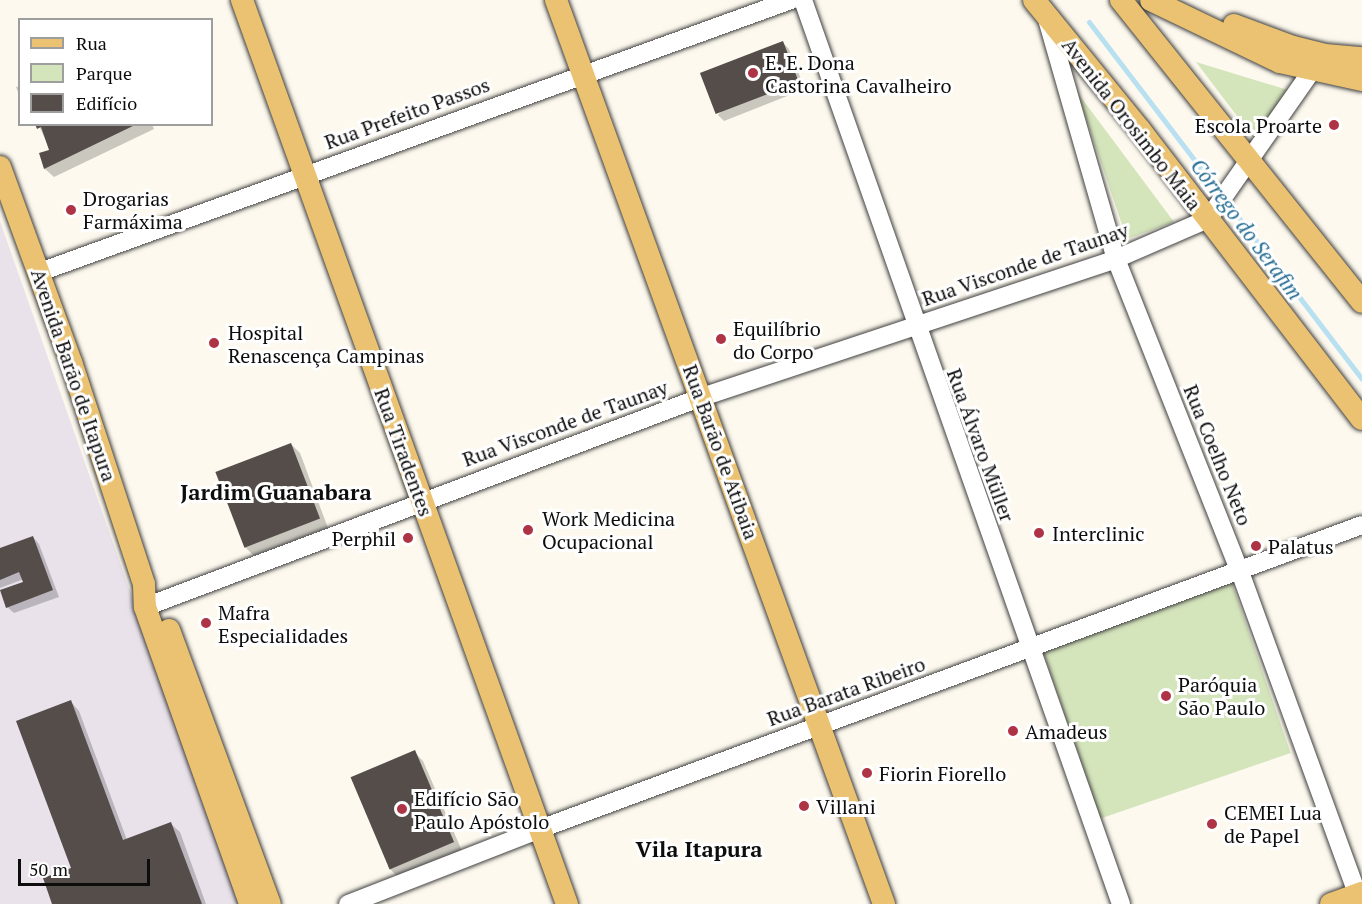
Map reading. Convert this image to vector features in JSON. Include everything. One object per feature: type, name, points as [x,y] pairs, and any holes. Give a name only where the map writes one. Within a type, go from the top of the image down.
[{"type":"main road","name":"Rua Tiradentes","points":[[242,0],[567,904]]},
{"type":"main road","name":"Rua Barão de Atibaia","points":[[556,0],[702,397],[884,904]]},
{"type":"main road","points":[[1121,0],[1245,168],[1362,302]]},
{"type":"main road","points":[[1151,0],[1280,62],[1311,72],[1362,80]]},
{"type":"main road","points":[[1176,0],[1293,47],[1325,55],[1362,58]]},
{"type":"main road","name":"Avenida Orosimbo Maia","points":[[1040,9],[1213,213],[1362,419]]},
{"type":"main road","name":"Avenida Barão de Itapura","points":[[0,167],[40,272],[250,904]]},
{"type":"main road","name":"Avenida Barão de Itapura","points":[[149,598],[270,904]]},
{"type":"main road","points":[[1331,904],[1360,897]]},
{"type":"street","name":"Rua Prefeito Passos","points":[[40,272],[583,73],[791,0]]},
{"type":"street","name":"Rua Álvaro Müller","points":[[803,0],[915,326],[1121,904]]},
{"type":"street","name":"Rua Coelho Neto","points":[[1040,9],[1116,259],[1239,569],[1360,897]]},
{"type":"street","name":"Rua Visconde de Taunay","points":[[149,598],[702,397],[1116,259],[1213,213],[1311,72]]},
{"type":"street","name":"Rua Barata Ribeiro","points":[[348,904],[540,829],[1362,525]]},
{"type":"shaded area","points":[[0,221],[240,904],[0,904]]},
{"type":"green space","points":[[1196,62],[1288,90],[1256,141]]},
{"type":"green space","points":[[1077,92],[1174,222],[1127,239]]},
{"type":"green space","points":[[1231,580],[1291,753],[1101,818],[1041,645]]},
{"type":"building","points":[[783,41],[799,82],[716,114],[700,73]]},
{"type":"building","points":[[36,126],[133,126],[44,169],[39,153],[49,150],[41,127],[37,129]]},
{"type":"building","points":[[291,443],[320,519],[244,548],[215,472]]},
{"type":"building","points":[[33,536],[53,590],[6,608],[0,590],[23,582],[19,572],[0,580],[0,548]]},
{"type":"building","points":[[71,700],[123,840],[171,822],[202,904],[52,904],[43,878],[71,868],[16,721]]},
{"type":"building","name":"Edifício São Paulo Apóstolo","points":[[415,750],[454,842],[390,869],[351,777]]},
{"type":"waterway","name":"Córrego do Serafim","points":[[1089,22],[1362,379]]},
{"type":"place","name":"E. E. Dona Castorina Cavalheiro","points":[[753,73]]},
{"type":"place","name":"Escola Proarte","points":[[1334,125]]},
{"type":"place","name":"Drogarias Farmáxima","points":[[71,210]]},
{"type":"place","name":"Equilíbrio do Corpo","points":[[721,339]]},
{"type":"place","name":"Hospital Renascença Campinas","points":[[214,343]]},
{"type":"place","name":"Work Medicina Ocupacional","points":[[528,530]]},
{"type":"place","name":"Interclinic","points":[[1039,533]]},
{"type":"place","name":"Perphil","points":[[408,538]]},
{"type":"place","name":"Palatus","points":[[1256,546]]},
{"type":"place","name":"Mafra Especialidades","points":[[206,623]]},
{"type":"place","name":"Paróquia São Paulo","points":[[1166,696]]},
{"type":"place","name":"Amadeus","points":[[1013,731]]},
{"type":"place","name":"Fiorin Fiorello","points":[[867,773]]},
{"type":"place","name":"Villani","points":[[804,806]]},
{"type":"place","name":"Edifício São Paulo Apóstolo","points":[[402,809]]},
{"type":"place","name":"CEMEI Lua de Papel","points":[[1212,824]]},
{"type":"district","name":"Jardim Guanabara","points":[[276,492]]},
{"type":"district","name":"Vila Itapura","points":[[699,849]]}]
